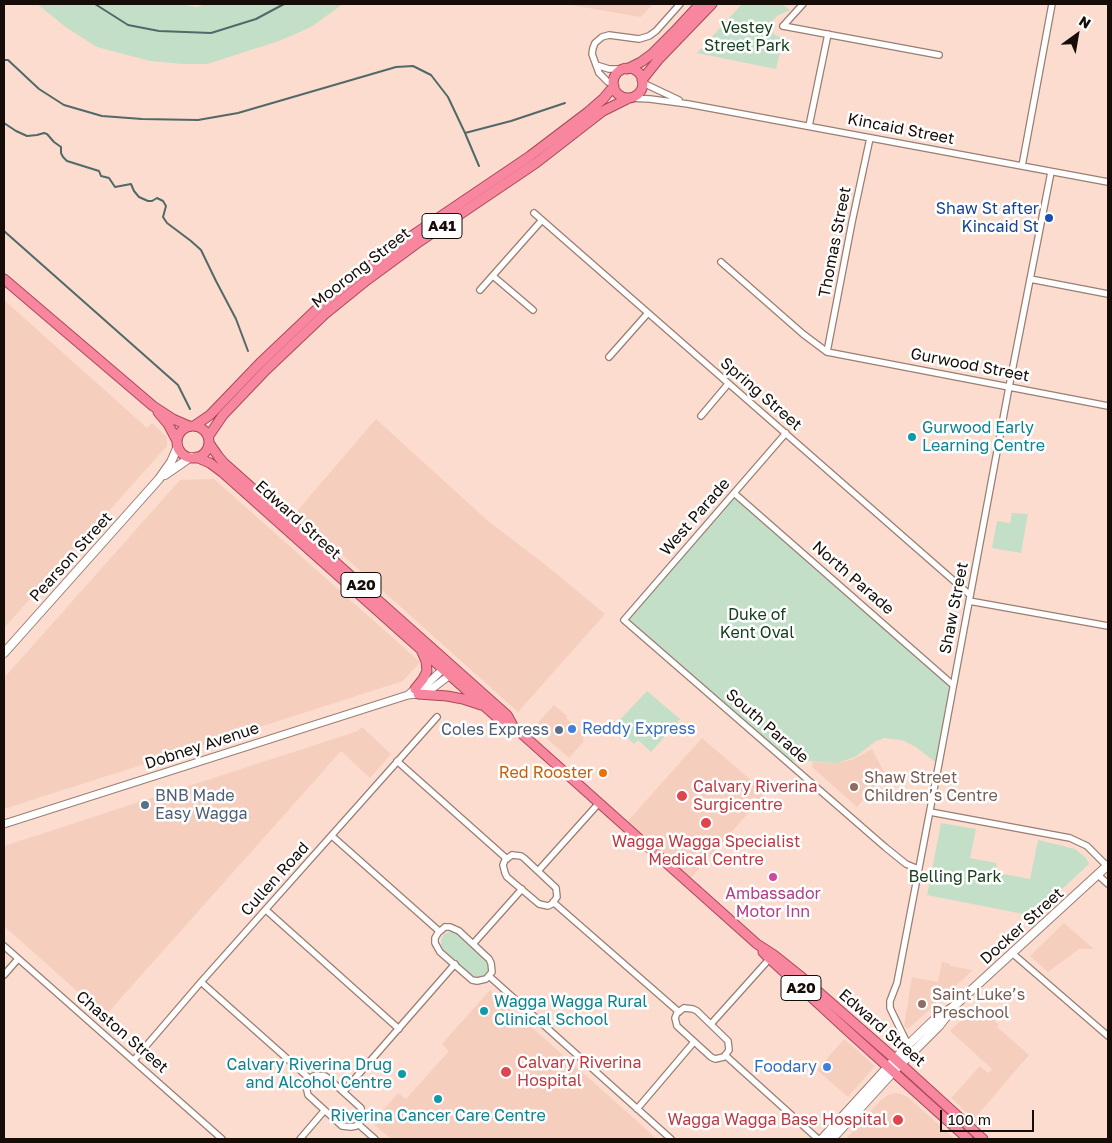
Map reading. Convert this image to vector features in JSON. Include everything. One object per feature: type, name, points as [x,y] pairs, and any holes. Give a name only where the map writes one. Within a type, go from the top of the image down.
[{"type":"highway","name":"A41","points":[[614,85],[616,75],[652,54],[700,4]]},
{"type":"highway","name":"A41","points":[[629,98],[639,93],[643,82],[658,60],[712,4]]},
{"type":"highway","points":[[625,69],[631,69],[640,74],[643,82]]},
{"type":"highway","points":[[614,85],[620,95],[629,98]]},
{"type":"highway","name":"Moorong Street","points":[[192,426],[210,415],[260,363],[318,308],[362,272],[530,156],[588,112],[603,99],[614,85]]},
{"type":"highway","name":"Moorong Street","points":[[209,440],[223,415],[266,370],[325,314],[416,244],[536,163],[603,111],[629,98]]},
{"type":"highway","name":"A20","points":[[4,279],[153,406],[173,419],[205,431],[209,440]]},
{"type":"highway","name":"A20","points":[[153,406],[168,424],[183,453],[193,457]]},
{"type":"highway","name":"A41","points":[[178,443],[181,431],[192,426]]},
{"type":"highway","name":"A41","points":[[193,457],[201,456],[209,440]]},
{"type":"highway","name":"Edward Street","points":[[209,440],[223,462],[486,707],[501,720],[514,726]]},
{"type":"highway","name":"Edward Street","points":[[193,457],[210,463],[222,472],[418,647],[507,715],[514,726],[772,957],[890,1069],[968,1139]]},
{"type":"highway","points":[[413,693],[427,672],[426,661],[418,647]]},
{"type":"highway","points":[[413,693],[463,699],[486,707]]},
{"type":"highway","name":"Edward Street","points":[[772,957],[799,975],[983,1139]]},
{"type":"main road","name":"Pearson Street","points":[[4,653],[159,479],[170,462],[178,443]]},
{"type":"main road","name":"Pearson Street","points":[[159,479],[193,457]]},
{"type":"main road","name":"Docker Street","points":[[898,1062],[908,1045],[934,1020],[953,1007],[1108,866]]},
{"type":"main road","name":"Docker Street","points":[[822,1139],[890,1069],[939,1026],[953,1007]]},
{"type":"main road","name":"Docker Street","points":[[832,1139],[890,1069]]},
{"type":"street","points":[[614,85],[603,78],[592,58],[595,43],[609,35],[639,39],[646,38],[656,31],[680,4]]},
{"type":"street","points":[[803,4],[783,26],[939,55]]},
{"type":"street","points":[[1022,166],[1052,4]]},
{"type":"street","points":[[809,126],[828,34]]},
{"type":"street","points":[[596,65],[608,69],[625,69]]},
{"type":"street","name":"Kincaid Street","points":[[643,82],[664,94],[688,104]]},
{"type":"street","name":"Kincaid Street","points":[[629,98],[688,104],[1108,182]]},
{"type":"street","name":"Thomas Street","points":[[827,352],[870,138]]},
{"type":"street","name":"Shaw Street","points":[[908,1045],[890,1008],[890,1001],[897,983],[1051,172]]},
{"type":"street","name":"Spring Street","points":[[534,213],[786,433],[970,598]]},
{"type":"street","points":[[480,290],[542,220]]},
{"type":"street","points":[[721,262],[803,334],[827,352]]},
{"type":"street","points":[[492,276],[533,310]]},
{"type":"street","points":[[1030,279],[1108,294]]},
{"type":"street","points":[[610,356],[648,313]]},
{"type":"street","name":"Gurwood Street","points":[[827,352],[1108,406]]},
{"type":"street","points":[[701,416],[728,384]]},
{"type":"street","name":"West Parade","points":[[624,620],[786,433]]},
{"type":"street","name":"North Parade","points":[[734,493],[953,685]]},
{"type":"street","points":[[970,598],[1108,626]]},
{"type":"street","name":"South Parade","points":[[624,620],[885,847],[906,864],[918,869]]},
{"type":"street","name":"Dobney Avenue","points":[[4,824],[413,693],[429,691],[448,671]]},
{"type":"street","name":"Cullen Road","points":[[134,1060],[437,717]]},
{"type":"street","points":[[397,761],[507,859]]},
{"type":"street","points":[[538,871],[599,803]]},
{"type":"street","points":[[930,812],[1070,838],[1087,846],[1108,866]]},
{"type":"street","points":[[332,836],[439,931]]},
{"type":"street","points":[[512,855],[520,856],[538,871],[556,888],[557,897],[553,902],[548,906],[539,904],[522,889],[505,873],[503,865],[507,859],[512,855]]},
{"type":"street","points":[[1098,875],[1108,884]]},
{"type":"street","points":[[473,944],[522,889]]},
{"type":"street","points":[[553,902],[679,1012]]},
{"type":"street","points":[[266,910],[399,1029]]},
{"type":"street","points":[[445,927],[455,928],[490,959],[492,968],[490,976],[482,981],[472,980],[437,948],[435,938],[439,931],[445,927]]},
{"type":"street","name":"Chaston Street","points":[[4,946],[222,1139]]},
{"type":"street","points":[[1012,953],[1108,1036]]},
{"type":"street","points":[[711,1024],[772,957]]},
{"type":"street","points":[[4,975],[18,959]]},
{"type":"street","points":[[344,1091],[455,964]]},
{"type":"street","points":[[490,976],[671,1139]]},
{"type":"street","points":[[201,982],[310,1079]]},
{"type":"street","points":[[684,1008],[693,1009],[711,1024],[728,1041],[729,1050],[726,1055],[720,1059],[711,1058],[677,1026],[675,1018],[679,1012],[684,1008]]},
{"type":"street","points":[[638,1109],[694,1042]]},
{"type":"street","points":[[726,1055],[818,1139]]},
{"type":"street","points":[[316,1075],[325,1076],[344,1091],[361,1108],[362,1118],[358,1124],[351,1128],[342,1126],[324,1111],[308,1095],[306,1086],[310,1079],[316,1075]]},
{"type":"street","points":[[300,1139],[324,1111]]},
{"type":"street","points":[[358,1124],[375,1139]]},
{"type":"shaded area","points":[[565,4],[653,4],[641,17]]},
{"type":"shaded area","points":[[4,300],[147,428],[152,423],[167,437],[167,446],[4,628]]},
{"type":"shaded area","points":[[376,419],[488,521],[605,614],[518,712],[298,515],[298,510]]},
{"type":"shaded area","points":[[214,479],[420,662],[403,681],[4,809],[4,678],[180,480]]},
{"type":"shaded area","name":"Coles Express","points":[[554,705],[585,736],[582,739],[584,741],[569,758],[534,727]]},
{"type":"shaded area","points":[[362,727],[391,754],[370,778],[341,751],[105,1016],[4,926],[4,846],[358,731]]},
{"type":"shaded area","points":[[702,738],[766,793],[688,881],[626,823]]},
{"type":"shaded area","name":"Shaw Street Children’s Centre","points":[[872,749],[885,774],[857,807],[812,767],[813,762],[843,762],[854,759]]},
{"type":"shaded area","points":[[1064,923],[1094,949],[1079,949],[1048,972],[1030,956]]},
{"type":"shaded area","name":"Saint Luke’s Preschool","points":[[942,962],[950,964],[950,966],[973,970],[908,1029],[904,1026],[912,977],[938,982]]},
{"type":"shaded area","name":"Calvary Riverina Hospital","points":[[490,990],[657,1139],[391,1139],[372,1123],[398,1093],[406,1099],[449,1051],[442,1044]]},
{"type":"shaded area","points":[[977,1005],[999,1025],[997,1027],[1029,1055],[974,1119],[951,1098],[980,1066],[988,1073],[992,1069],[950,1031]]},
{"type":"shaded area","points":[[844,1039],[875,1066],[848,1097],[817,1070]]},
{"type":"shaded area","name":"Wagga Wagga Base Hospital","points":[[894,1093],[909,1098],[955,1139],[846,1139],[880,1101]]},
{"type":"green space","points":[[37,4],[181,4],[197,7],[206,4],[343,4],[311,27],[279,41],[207,64],[183,64],[150,61],[97,47],[67,28]]},
{"type":"green space","name":"Vestey Street Park","points":[[742,4],[782,4],[790,10],[777,16],[772,24],[774,34],[784,37],[776,69],[697,53]]},
{"type":"green space","name":"Duke of Kent Oval","points":[[734,493],[953,685],[939,763],[902,740],[884,738],[876,741],[855,757],[837,763],[799,759],[788,763],[624,620]]},
{"type":"green space","points":[[1012,513],[1028,514],[1021,553],[992,548],[997,521],[1010,523]]},
{"type":"green space","points":[[647,691],[680,719],[651,752],[638,740],[634,744],[614,726]]},
{"type":"green space","name":"Belling Park","points":[[941,823],[976,829],[970,858],[996,863],[998,873],[1030,879],[1038,840],[1075,849],[1086,858],[1089,864],[1033,916],[927,895]]},
{"type":"green space","points":[[449,932],[460,935],[485,958],[489,970],[485,976],[470,975],[444,951],[441,940],[444,934]]},
{"type":"waterway","points":[[95,4],[128,25],[159,31],[211,33],[256,19],[284,4]]},
{"type":"waterway","points":[[4,60],[8,60],[39,89],[64,105],[102,116],[198,120],[238,113],[396,67],[413,66],[431,75],[448,97],[465,133],[511,121],[565,103]]},
{"type":"waterway","points":[[4,123],[27,136],[47,134],[61,147],[61,153],[67,161],[99,171],[101,176],[109,178],[115,187],[131,184],[139,197],[148,201],[157,198],[163,201],[166,206],[163,217],[167,223],[201,250],[236,319],[248,351]]},
{"type":"waterway","points":[[465,133],[479,166]]},
{"type":"waterway","points":[[4,231],[178,385],[190,409]]},
{"type":"place","name":"Shaw St after Kincaid St","points":[[1049,218]]},
{"type":"place","name":"Gurwood Early Learning Centre","points":[[912,437]]},
{"type":"place","name":"Reddy Express","points":[[572,729]]},
{"type":"place","name":"Coles Express","points":[[559,730]]},
{"type":"place","name":"Red Rooster","points":[[603,773]]},
{"type":"place","name":"Shaw Street Children’s Centre","points":[[854,787]]},
{"type":"place","name":"Calvary Riverina Surgicentre","points":[[682,796]]},
{"type":"place","name":"BNB Made Easy Wagga","points":[[145,805]]},
{"type":"place","name":"Wagga Wagga Specialist Medical Centre","points":[[706,823]]},
{"type":"place","name":"Ambassador Motor Inn","points":[[773,877]]},
{"type":"place","name":"Saint Luke’s Preschool","points":[[922,1004]]},
{"type":"place","name":"Wagga Wagga Rural Clinical School","points":[[484,1011]]},
{"type":"place","name":"Foodary","points":[[827,1067]]},
{"type":"place","name":"Calvary Riverina Hospital","points":[[506,1072]]},
{"type":"place","name":"Calvary Riverina Drug and Alcohol Centre","points":[[402,1074]]},
{"type":"place","name":"Riverina Cancer Care Centre","points":[[438,1099]]},
{"type":"place","name":"Wagga Wagga Base Hospital","points":[[898,1120]]}]
